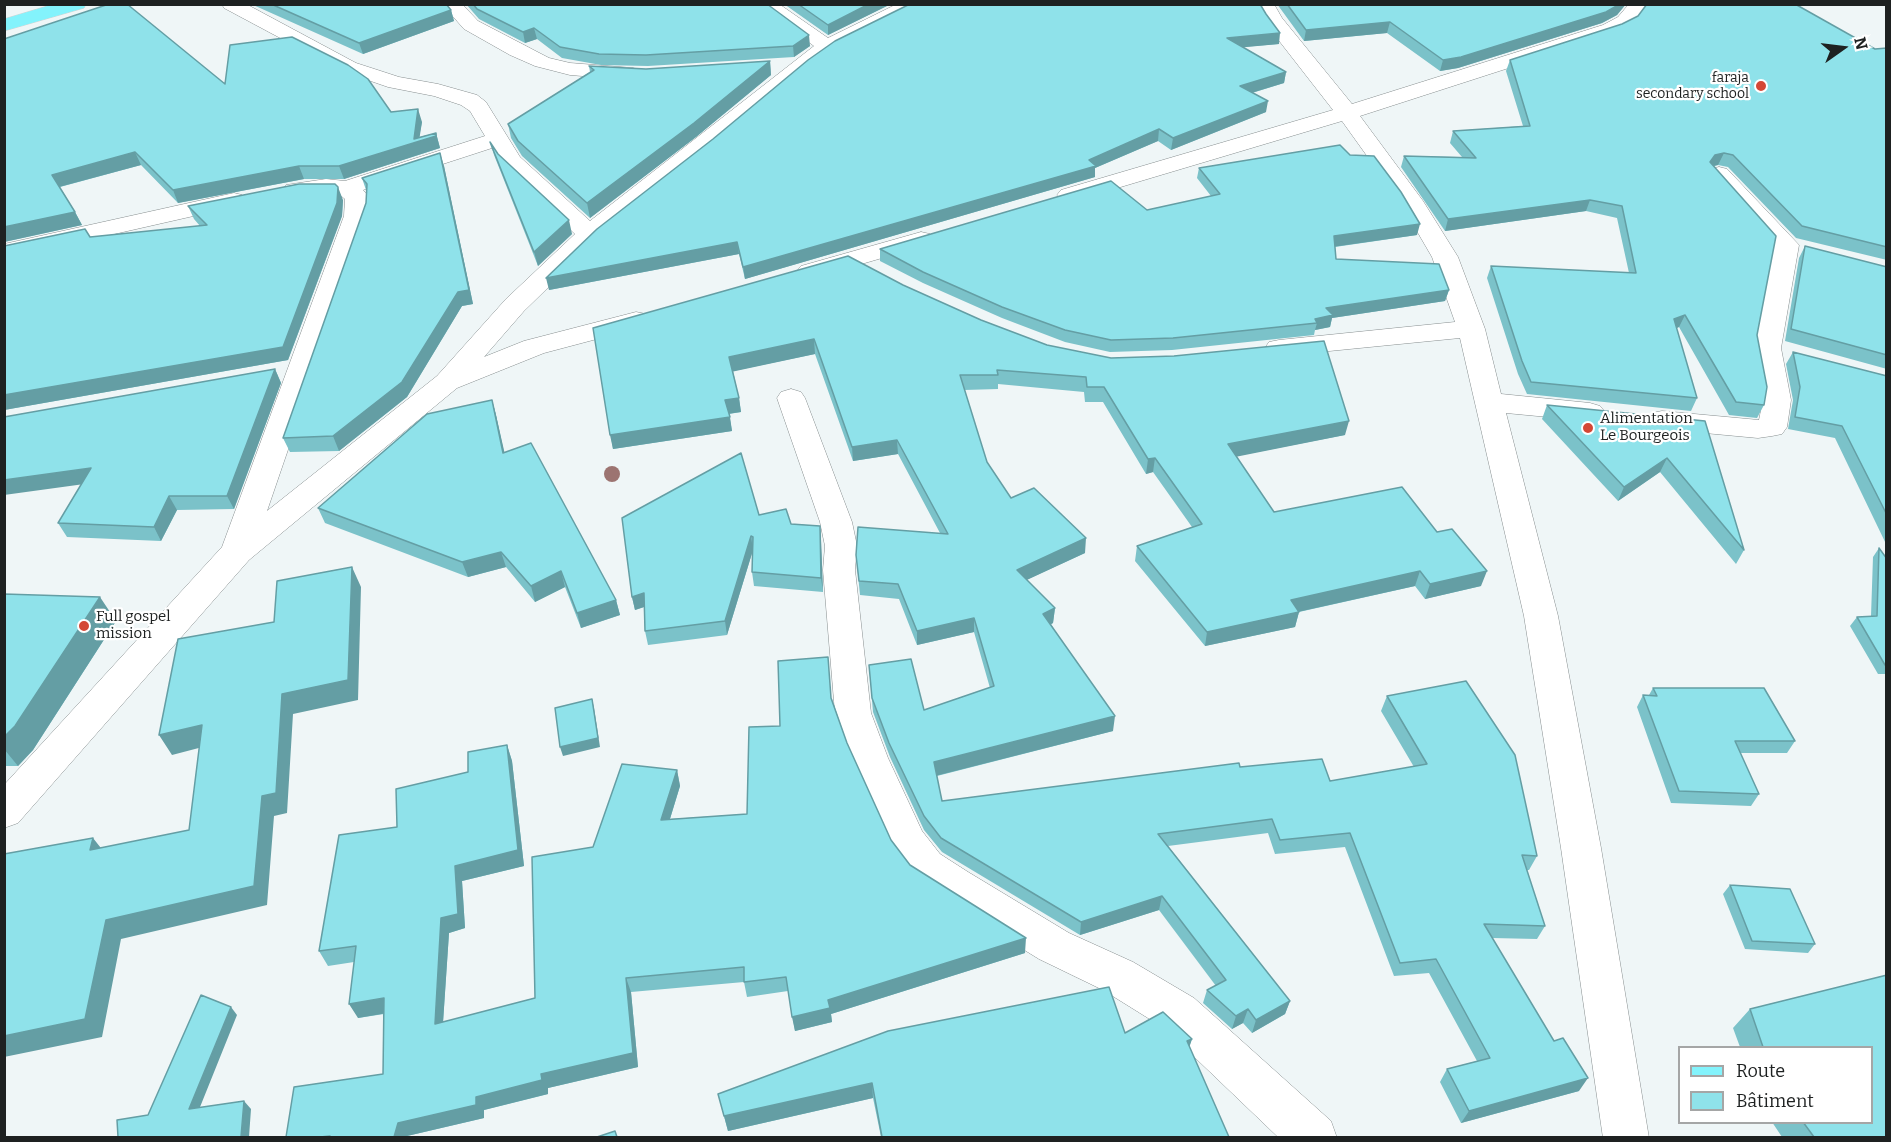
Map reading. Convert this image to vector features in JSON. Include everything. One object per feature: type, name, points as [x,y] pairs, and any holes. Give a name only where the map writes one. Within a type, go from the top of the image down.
[{"type":"main road","points":[[4,8],[18,4]]},
{"type":"main road","points":[[4,25],[77,4]]},
{"type":"street","points":[[231,4],[349,67],[395,83],[438,90],[470,100],[478,107],[511,161],[589,234]]},
{"type":"street","points":[[451,4],[471,25],[542,62],[601,73],[657,74]]},
{"type":"street","points":[[766,4],[827,46]]},
{"type":"street","points":[[4,812],[237,552],[447,382],[515,306],[589,234],[705,144],[800,65],[827,46],[913,4]]},
{"type":"street","points":[[1264,4],[1273,20],[1347,113],[1411,201],[1445,257],[1471,329],[1541,616],[1581,848],[1626,1137]]},
{"type":"street","points":[[1048,201],[1347,113],[1610,29],[1625,21],[1640,4]]},
{"type":"street","points":[[765,67],[800,65]]},
{"type":"street","points":[[4,252],[264,195],[304,188],[346,188],[498,139]]},
{"type":"street","points":[[1490,402],[1758,429],[1772,427],[1777,400],[1767,348],[1798,248],[1776,237],[1719,174]]},
{"type":"street","points":[[237,552],[356,216],[357,197],[346,188]]},
{"type":"street","points":[[786,278],[945,232]]},
{"type":"street","points":[[853,259],[883,275]]},
{"type":"street","points":[[447,382],[534,347],[655,315]]},
{"type":"street","points":[[1255,351],[1471,329]]},
{"type":"street","points":[[1767,348],[1800,357]]},
{"type":"street","points":[[268,374],[302,368]]},
{"type":"street","points":[[790,398],[836,522],[841,546],[839,570],[853,712],[869,758],[908,842],[926,866],[954,885],[1054,946],[1118,976],[1179,1013],[1314,1137]]},
{"type":"building","points":[[109,4],[127,4],[225,84],[230,45],[292,37],[348,65],[368,79],[391,112],[418,109],[414,139],[436,133],[436,136],[339,166],[299,166],[173,190],[135,152],[52,175],[75,212],[4,227],[4,39]]},
{"type":"building","points":[[271,4],[446,4],[451,10],[359,43]]},
{"type":"building","points":[[473,4],[767,4],[809,35],[793,46],[646,55],[599,54],[560,47],[534,28],[523,32],[477,9]]},
{"type":"building","points":[[798,4],[869,4],[828,25]]},
{"type":"building","points":[[910,4],[1260,4],[1280,33],[1227,38],[1286,72],[1240,86],[1268,101],[1173,138],[1159,129],[1089,160],[1096,166],[743,267],[737,242],[546,278],[597,229],[713,139],[808,60],[835,41]]},
{"type":"building","points":[[1287,4],[1620,4],[1606,12],[1461,57],[1443,60],[1390,22],[1306,30]]},
{"type":"building","points":[[1647,4],[1795,4],[1875,49],[1887,48],[1887,247],[1802,226],[1733,155],[1724,153],[1715,155],[1710,162],[1776,236],[1757,335],[1767,387],[1764,405],[1736,402],[1685,315],[1674,319],[1697,398],[1531,382],[1491,266],[1636,273],[1622,206],[1590,200],[1448,219],[1404,156],[1476,158],[1453,131],[1530,126],[1510,60],[1622,24],[1638,16]]},
{"type":"building","points":[[770,61],[694,123],[587,203],[518,141],[508,124],[594,70],[589,66],[646,69]]},
{"type":"building","points":[[490,142],[498,154],[569,220],[534,252]]},
{"type":"building","points":[[1340,145],[1350,155],[1374,156],[1401,192],[1420,224],[1334,236],[1336,259],[1439,264],[1449,290],[1326,308],[1333,315],[1315,319],[1317,323],[1173,338],[1111,340],[1065,330],[1002,307],[923,272],[880,249],[1111,181],[1147,210],[1220,194],[1199,168]]},
{"type":"building","points":[[440,153],[469,290],[458,292],[402,382],[333,436],[283,438],[366,203],[367,184],[362,178]]},
{"type":"building","points":[[299,184],[335,184],[338,187],[337,203],[283,347],[4,395],[4,246],[85,229],[90,237],[207,225],[188,206]]},
{"type":"building","points":[[1805,246],[1887,267],[1887,355],[1791,329]]},
{"type":"building","points":[[848,256],[903,285],[981,320],[1047,345],[1111,358],[1174,356],[1324,341],[1349,421],[1228,444],[1274,512],[1402,487],[1437,532],[1452,529],[1487,571],[1430,584],[1420,571],[1291,600],[1299,612],[1207,632],[1137,546],[1202,524],[1155,458],[1148,459],[1104,387],[1087,387],[1086,377],[997,370],[998,375],[960,375],[987,462],[1011,498],[1034,488],[1086,538],[1017,570],[1055,608],[1043,614],[1115,716],[934,762],[942,801],[1239,763],[1240,767],[1322,759],[1330,781],[1427,764],[1387,696],[1466,681],[1515,755],[1537,856],[1522,855],[1545,926],[1484,924],[1554,1041],[1563,1038],[1588,1078],[1469,1111],[1447,1069],[1490,1058],[1436,959],[1400,963],[1350,833],[1280,840],[1272,819],[1158,834],[1290,1001],[1256,1020],[1248,1009],[1236,1016],[1207,990],[1226,980],[1162,896],[1081,922],[941,838],[924,816],[889,743],[872,698],[869,665],[911,659],[924,710],[994,686],[974,618],[917,631],[898,584],[859,581],[856,555],[858,527],[948,534],[897,440],[852,447],[814,339],[729,357],[739,398],[725,400],[730,417],[610,435],[593,328]]},
{"type":"building","points":[[1793,352],[1887,376],[1887,515],[1842,426],[1795,417],[1800,387]]},
{"type":"building","points":[[275,369],[227,496],[169,496],[154,527],[58,523],[91,468],[4,480],[4,417]]},
{"type":"building","points":[[492,400],[503,453],[531,443],[616,600],[577,613],[561,571],[531,586],[501,552],[462,562],[318,508],[427,414]]},
{"type":"building","points":[[1547,405],[1705,421],[1744,550],[1667,458],[1624,487]]},
{"type":"building","points":[[741,453],[759,515],[786,509],[791,524],[820,526],[821,578],[752,572],[753,537],[751,536],[725,621],[645,631],[644,593],[632,597],[622,518]]},
{"type":"building","points":[[1879,548],[1887,559],[1887,665],[1857,617],[1877,616]]},
{"type":"building","points":[[352,567],[348,680],[282,694],[276,793],[262,796],[254,886],[106,920],[85,1019],[4,1036],[4,854],[93,838],[90,850],[189,830],[202,725],[159,735],[178,639],[274,622],[277,581]]},
{"type":"building","points":[[4,594],[100,597],[15,726],[4,737]]},
{"type":"building","points":[[828,657],[831,698],[847,743],[891,840],[910,865],[1026,938],[828,1000],[830,1008],[792,1017],[786,977],[744,982],[744,967],[626,978],[633,1053],[541,1074],[542,1080],[476,1097],[476,1105],[398,1123],[394,1137],[286,1137],[294,1087],[383,1074],[384,998],[349,1004],[356,946],[319,951],[339,835],[397,827],[396,789],[468,772],[468,752],[507,745],[518,850],[455,866],[458,914],[441,918],[435,1024],[535,998],[532,857],[593,847],[622,764],[677,770],[661,820],[747,814],[749,727],[780,726],[778,661]]},
{"type":"building","points":[[1653,688],[1764,688],[1795,741],[1735,741],[1759,794],[1679,791],[1643,695],[1657,696]]},
{"type":"building","points":[[592,699],[598,738],[560,747],[555,708]]},
{"type":"building","points":[[1730,885],[1790,889],[1815,944],[1752,941]]},
{"type":"building","points":[[1887,975],[1887,1137],[1814,1137],[1804,1124],[1873,1124],[1873,1046],[1763,1046],[1750,1009]]},
{"type":"building","points":[[1109,987],[1125,1033],[1163,1012],[1192,1039],[1187,1041],[1229,1137],[882,1137],[872,1083],[724,1116],[718,1094],[888,1031]]},
{"type":"building","points":[[201,995],[231,1007],[189,1109],[244,1101],[241,1137],[118,1137],[117,1120],[148,1115]]},
{"type":"building","points":[[615,1131],[617,1137],[597,1137]]},
{"type":"place","name":"faraja secondary school","points":[[1761,86]]},
{"type":"place","name":"Alimentation Le Bourgeois","points":[[1588,428]]},
{"type":"place","name":"Full gospel mission","points":[[84,626]]}]
